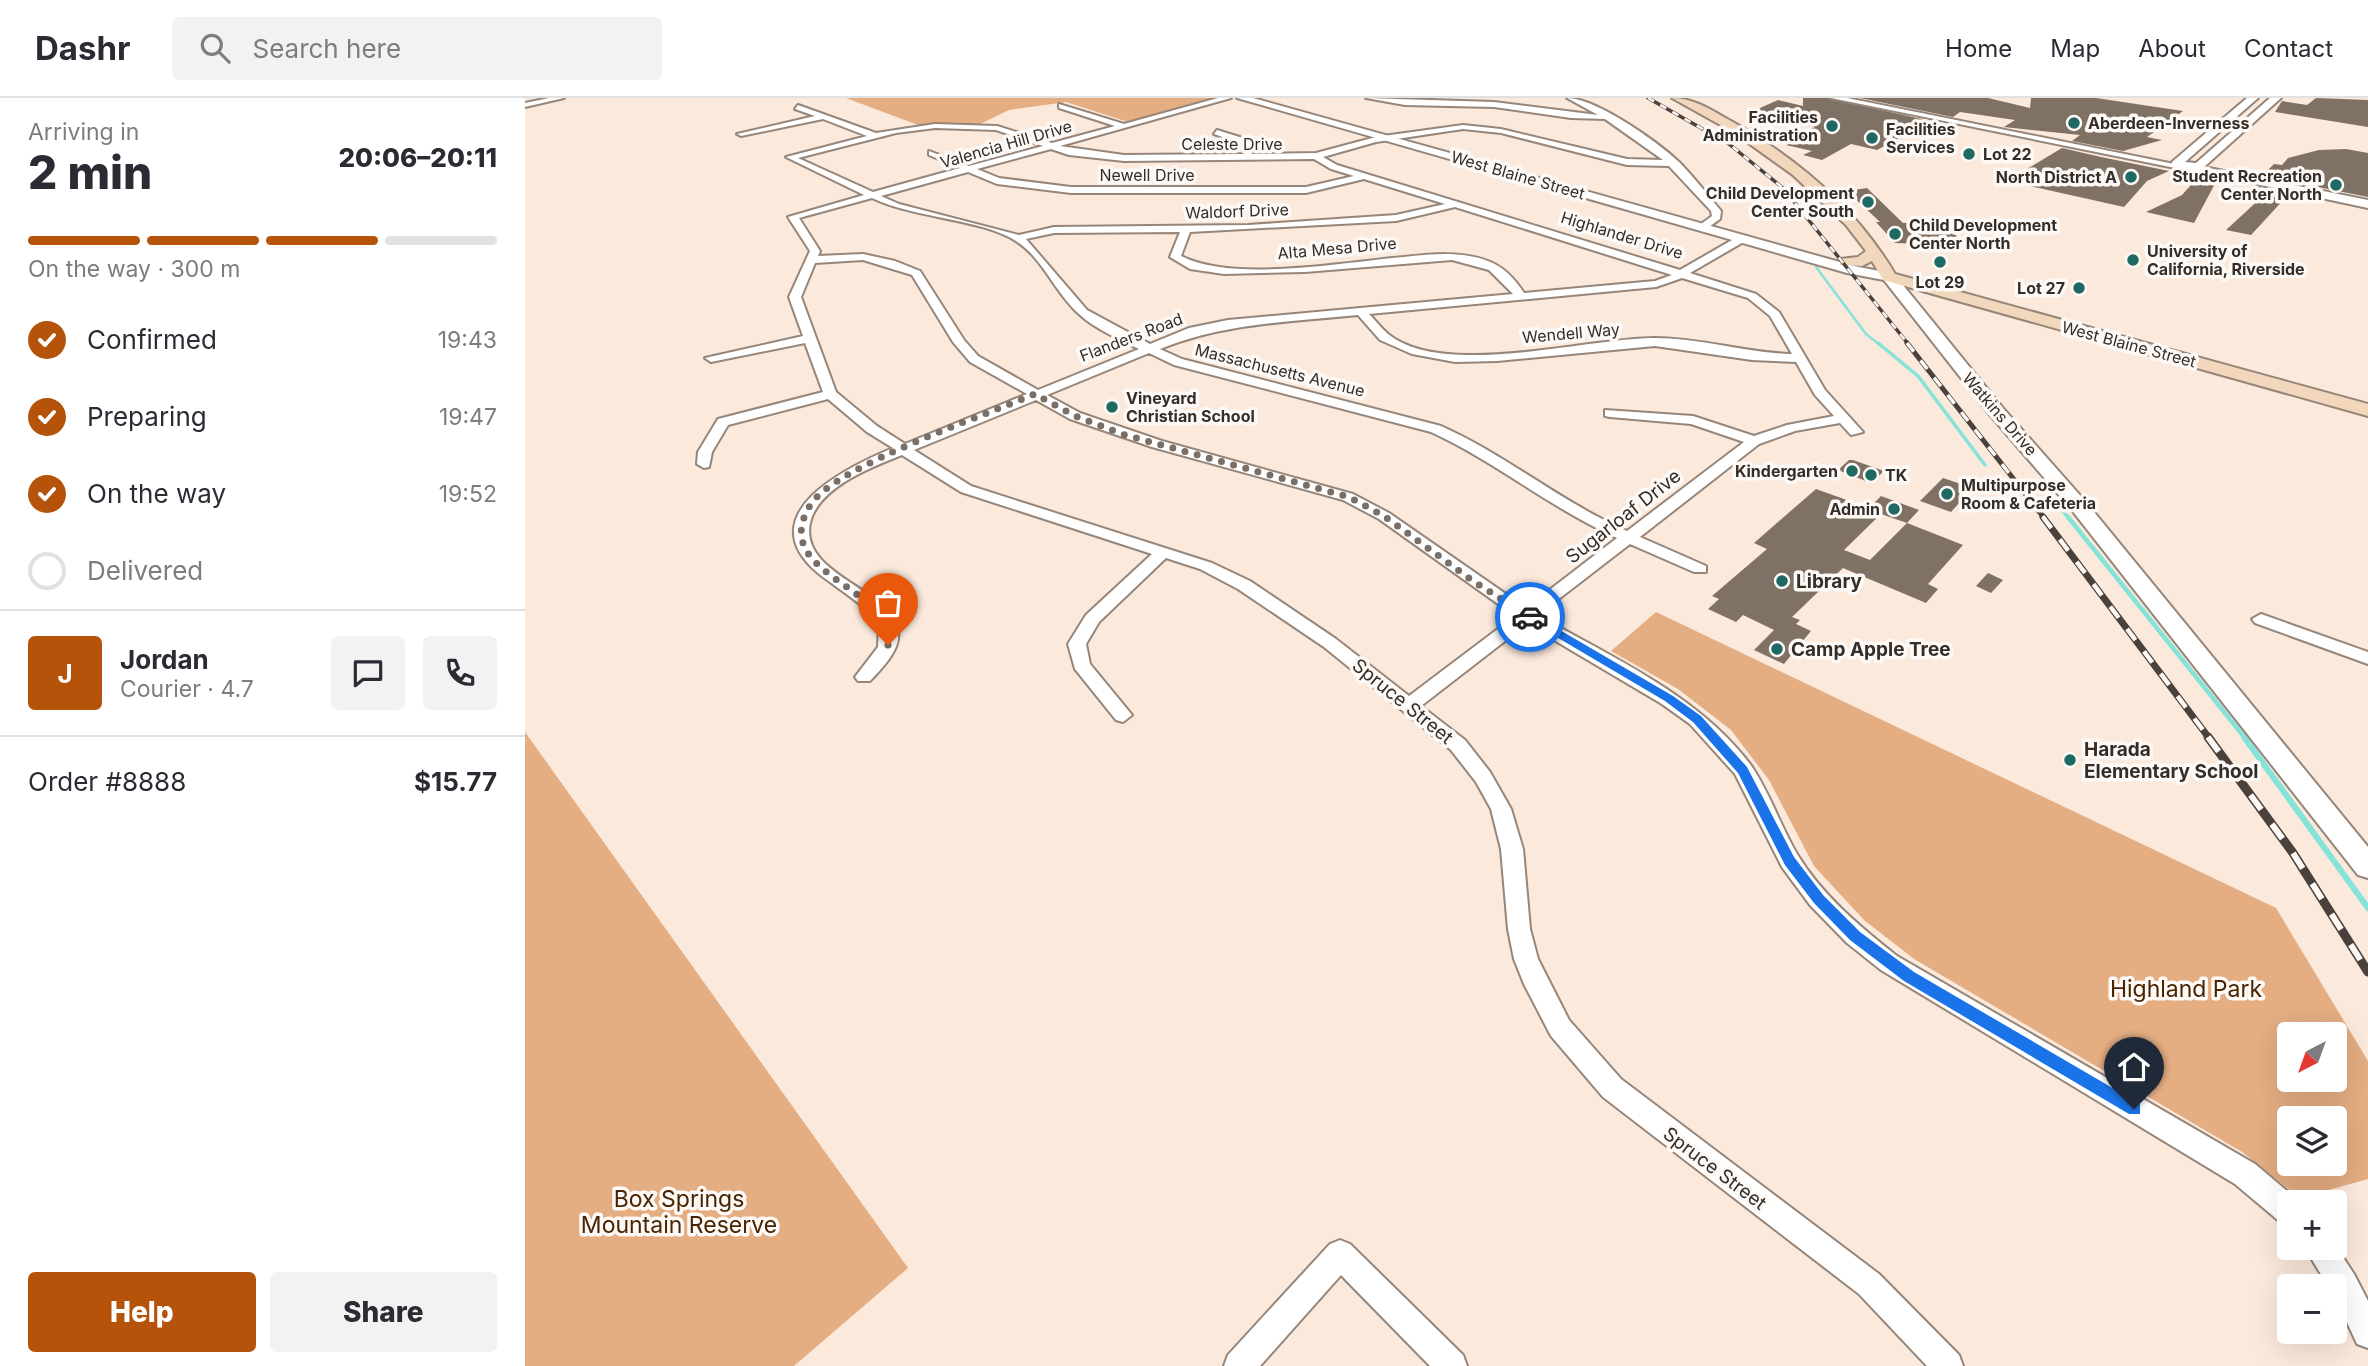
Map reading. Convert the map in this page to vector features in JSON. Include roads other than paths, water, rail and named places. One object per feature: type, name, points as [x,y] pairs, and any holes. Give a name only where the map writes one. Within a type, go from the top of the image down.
[{"type":"main road","name":"Watkins Drive","points":[[1678,98],[1741,131],[1796,170],[1846,219],[1889,277]]},
{"type":"main road","points":[[1845,262],[1862,261],[1873,253]]},
{"type":"main road","name":"West Blaine Street","points":[[1889,277],[2368,410]]},
{"type":"main road","points":[[1906,302],[1922,294],[1950,294]]},
{"type":"street","points":[[525,106],[560,98]]},
{"type":"street","name":"Valencia Hill Drive","points":[[811,260],[813,245],[793,217],[1227,98]]},
{"type":"street","name":"West Blaine Street","points":[[1242,98],[1795,252],[1872,276],[1889,277]]},
{"type":"street","points":[[1370,98],[1397,102],[1509,105],[1583,118],[1608,116]]},
{"type":"street","points":[[1571,98],[1608,116],[1675,163],[1716,211],[1717,216],[1702,227]]},
{"type":"street","points":[[1835,98],[2368,204]]},
{"type":"street","points":[[2253,98],[2176,163],[2185,167],[2198,167],[2276,98]]},
{"type":"street","points":[[1062,106],[1123,126]]},
{"type":"street","points":[[798,107],[876,136]]},
{"type":"street","points":[[741,134],[825,116]]},
{"type":"street","name":"Celeste Drive","points":[[790,157],[921,127],[985,127],[1010,131],[1050,146],[1109,157],[1247,158],[1317,156],[1438,129],[1476,127],[1627,162],[1675,163]]},
{"type":"street","points":[[1217,132],[1246,142],[1249,149],[1247,158]]},
{"type":"street","name":"Newell Drive","points":[[932,153],[966,170],[1007,183],[1093,191],[1306,190],[1366,176]]},
{"type":"street","name":"Highlander Drive","points":[[1317,156],[1334,167],[1683,272],[1759,299],[1775,314],[1827,402],[1856,432]]},
{"type":"street","name":"Massachusetts Avenue","points":[[790,157],[909,210],[982,226],[1018,238],[1032,250],[1083,312],[1116,333],[1205,371],[1436,429],[1467,443],[1591,521],[1700,569]]},
{"type":"street","name":"Waldorf Drive","points":[[1018,238],[1054,230],[1248,229],[1406,217],[1455,204]]},
{"type":"street","name":"Alta Mesa Drive","points":[[1186,229],[1175,257],[1181,263],[1202,271],[1238,272],[1451,257],[1482,263],[1509,276],[1521,297]]},
{"type":"street","name":"Flanders Road","points":[[864,677],[883,656],[890,633],[888,625],[878,612],[814,561],[801,534],[803,520],[820,494],[858,469],[1149,347],[1208,327],[1656,284],[1743,238]]},
{"type":"street","name":"West Blaine Street","points":[[1795,252],[1845,262],[1889,277]]},
{"type":"street","points":[[811,260],[863,257],[891,263],[916,273],[965,351],[987,368],[1075,416],[1122,434],[1349,497],[1384,516],[1473,581],[1527,616],[1669,699],[1697,719],[1743,770],[1790,861],[1818,899],[1880,956],[1909,976],[2245,1174],[2277,1198]]},
{"type":"street","name":"Spruce Street","points":[[811,260],[795,297],[830,394],[855,417],[966,489],[1206,566],[1244,585],[1330,643],[1410,705],[1465,753],[1501,809],[1516,876],[1521,943],[1532,977],[1560,1028],[1591,1067],[1636,1108],[1869,1284],[1948,1366]]},
{"type":"street","name":"Watkins Drive","points":[[1889,277],[1906,302],[2087,516],[2368,867]]},
{"type":"street","name":"Wendell Way","points":[[1361,312],[1370,327],[1387,341],[1443,356],[1491,357],[1657,342],[1746,355],[1799,358]]},
{"type":"street","points":[[711,358],[810,338]]},
{"type":"street","points":[[704,464],[705,452],[723,422],[830,394]]},
{"type":"street","points":[[1610,413],[1693,420],[1754,441]]},
{"type":"street","name":"Sugarloaf Drive","points":[[1410,705],[1754,441],[1792,428],[1843,418]]},
{"type":"street","points":[[1123,715],[1090,679],[1077,654],[1077,643],[1092,619],[1162,554]]},
{"type":"street","points":[[2262,618],[2368,658]]},
{"type":"street","points":[[1239,1366],[1340,1254],[1452,1366]]},
{"type":"street","points":[[2327,1260],[2344,1284],[2368,1333]]},
{"type":"waterway","points":[[1816,267],[1866,334],[1880,345]]},
{"type":"waterway","points":[[1878,343],[1918,376],[1985,465]]},
{"type":"waterway","points":[[2055,501],[2069,519]]},
{"type":"waterway","points":[[2068,517],[2245,738]]},
{"type":"waterway","points":[[2244,737],[2368,908]]},
{"type":"railway","points":[[1648,98],[1729,144],[1783,188],[1909,345]]},
{"type":"railway","points":[[1907,343],[2045,519]]},
{"type":"railway","points":[[2043,517],[2209,738]]},
{"type":"railway","points":[[2208,737],[2293,853],[2368,972]]},
{"type":"place","name":"Aberdeen-Inverness","points":[[2074,123]]},
{"type":"place","name":"Facilities Administration","points":[[1832,126]]},
{"type":"place","name":"Facilities Services","points":[[1872,138]]},
{"type":"place","name":"Lot 22","points":[[1969,154]]},
{"type":"place","name":"North District A","points":[[2131,177]]},
{"type":"place","name":"Student Recreation Center North","points":[[2336,185]]},
{"type":"place","name":"Child Development Center South","points":[[1868,202]]},
{"type":"place","name":"Child Development Center North","points":[[1895,234]]},
{"type":"place","name":"University of California, Riverside","points":[[2133,260]]},
{"type":"place","name":"Lot 29","points":[[1940,262]]},
{"type":"place","name":"Lot 27","points":[[2079,288]]},
{"type":"place","name":"Vineyard Christian School","points":[[1112,407]]},
{"type":"place","name":"Kindergarten","points":[[1852,471]]},
{"type":"place","name":"TK","points":[[1871,475]]},
{"type":"place","name":"Multipurpose Room & Cafeteria","points":[[1947,494]]},
{"type":"place","name":"Admin","points":[[1894,509]]},
{"type":"place","name":"Library","points":[[1782,581]]},
{"type":"place","name":"Camp Apple Tree","points":[[1777,649]]},
{"type":"place","name":"Harada Elementary School","points":[[2070,760]]},
{"type":"park label","name":"Highland Park","points":[[2186,989]]},
{"type":"park label","name":"Box Springs Mountain Reserve","points":[[679,1212]]}]
